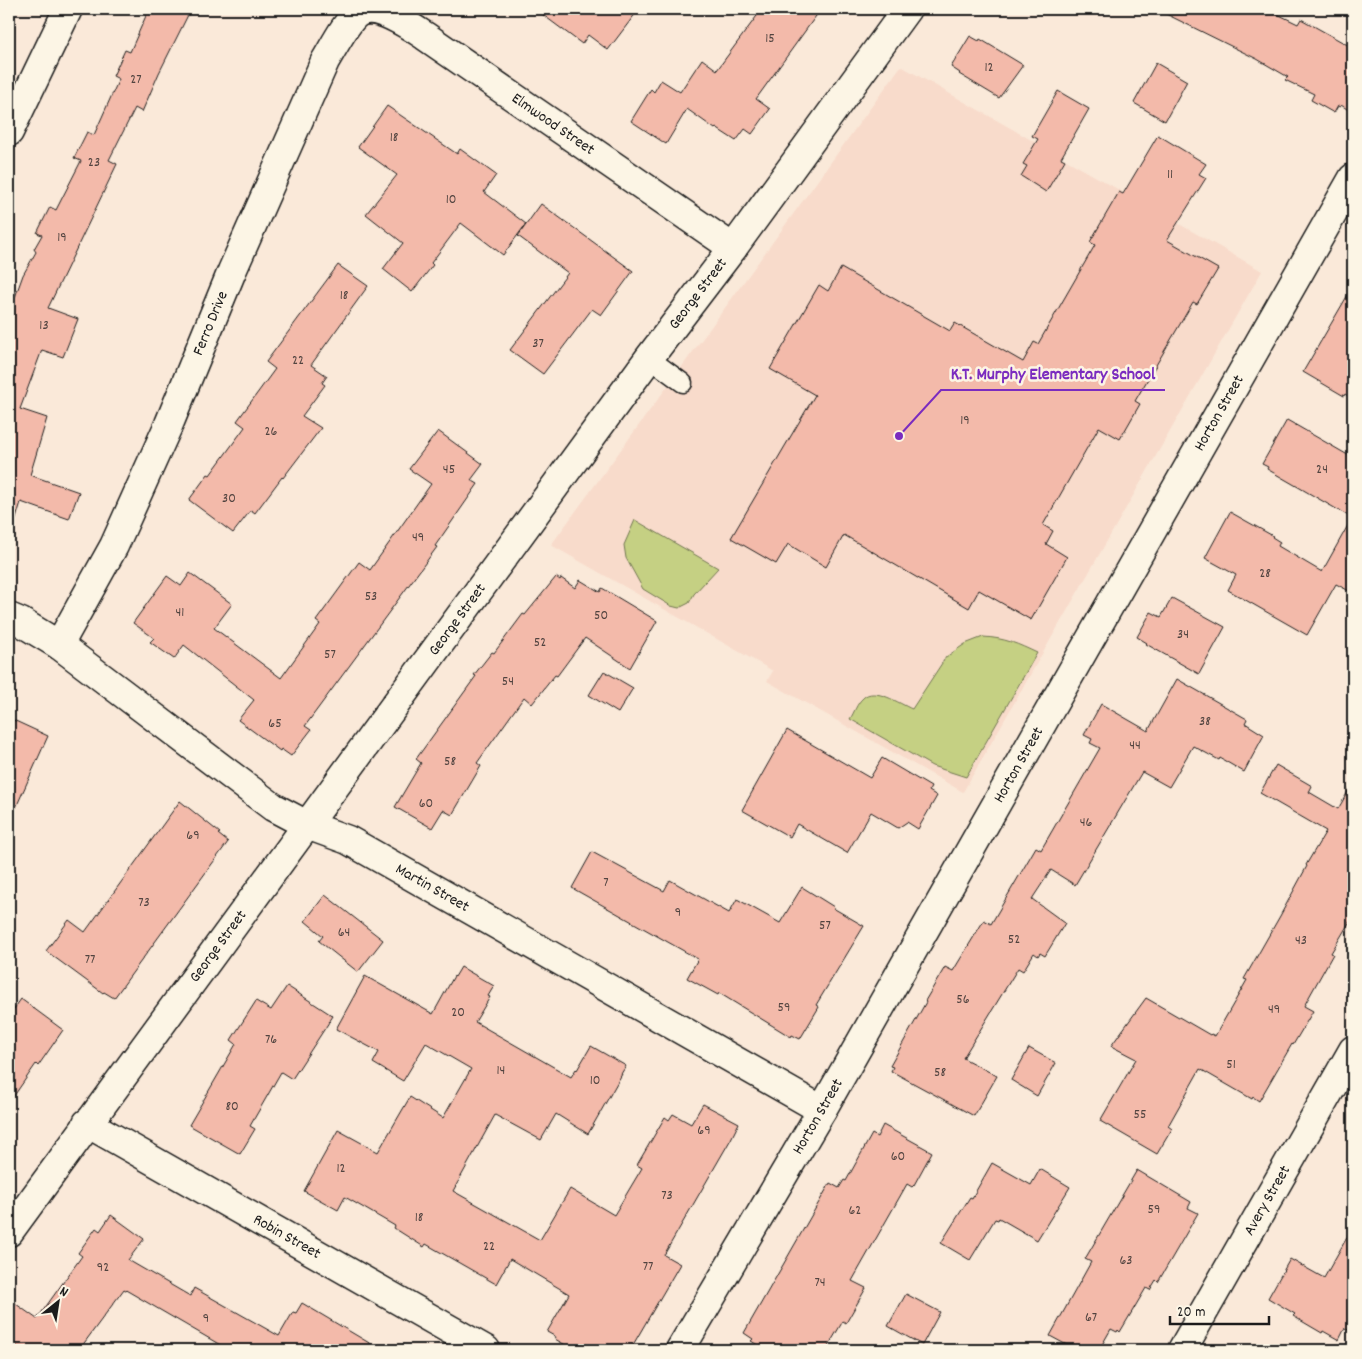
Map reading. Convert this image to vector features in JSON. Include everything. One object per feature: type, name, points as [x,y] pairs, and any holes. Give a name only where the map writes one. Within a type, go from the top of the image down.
[{"type":"street","points":[[9,132],[68,9]]},
{"type":"street","name":"Elmwood Street","points":[[369,9],[396,18],[425,36],[733,248]]},
{"type":"street","name":"Ferro Drive","points":[[59,645],[114,546],[169,424],[232,271],[325,61],[344,30],[358,13],[369,9]]},
{"type":"street","name":"George Street","points":[[9,1232],[87,1123],[649,358],[733,248],[907,9]]},
{"type":"street","name":"Horton Street","points":[[680,1350],[822,1110],[1353,178]]},
{"type":"street","name":"Martin Street","points":[[9,617],[21,622],[59,645],[273,808],[307,826],[348,840],[822,1110]]},
{"type":"street","name":"Avery Street","points":[[1182,1350],[1353,1050]]},
{"type":"street","name":"Robin Street","points":[[87,1123],[486,1350]]},
{"type":"lane","points":[[649,358],[683,383]]},
{"type":"shaded area","points":[[901,66],[1262,271],[963,792],[767,681],[773,671],[551,545]]},
{"type":"green space","points":[[635,520],[718,568],[694,594],[689,603],[679,608],[671,606],[643,589],[626,558],[624,545]]},
{"type":"green space","points":[[983,637],[1011,642],[1037,653],[966,777],[932,766],[850,719],[863,698],[874,694],[894,700],[912,709],[946,657],[965,644]]},
{"type":"building","points":[[149,9],[191,9],[142,112],[135,108],[109,160],[117,164],[48,308],[78,319],[63,357],[42,350],[20,409],[47,418],[30,475],[79,492],[69,519],[21,502],[15,522],[9,521],[9,314],[23,275],[36,252],[34,249],[42,235],[37,233],[50,207],[56,210],[81,161],[74,158],[87,132],[94,135],[119,79],[113,76],[125,50],[130,52]]},
{"type":"building","points":[[535,9],[639,9],[608,50],[588,35],[582,44]]},
{"type":"building","points":[[762,9],[821,9],[756,99],[770,109],[752,134],[745,129],[736,141],[687,109],[666,144],[631,121],[651,89],[654,92],[661,80],[680,92],[702,59],[717,70]]},
{"type":"building","points":[[1156,9],[1267,9],[1298,24],[1301,19],[1353,48],[1353,113],[1341,105],[1340,107],[1338,106],[1334,113],[1311,100],[1314,94],[1285,80],[1288,77],[1257,59]]},
{"type":"building","points":[[970,36],[979,41],[980,39],[1023,65],[999,98],[959,74],[951,67]]},
{"type":"building","points":[[1156,63],[1187,81],[1165,121],[1134,103]]},
{"type":"building","points":[[1058,91],[1089,109],[1061,158],[1065,160],[1046,192],[1021,176],[1027,166],[1023,164],[1038,139],[1032,136]]},
{"type":"building","points":[[387,106],[457,154],[460,149],[496,175],[484,192],[526,224],[503,255],[461,223],[412,292],[383,269],[403,243],[366,214],[397,175],[358,147]]},
{"type":"building","points":[[1158,135],[1206,164],[1199,174],[1206,178],[1167,240],[1218,269],[1197,304],[1193,302],[1135,401],[1140,404],[1120,439],[1099,427],[1043,525],[1053,531],[1046,544],[1067,557],[1031,620],[979,590],[969,608],[844,535],[826,567],[788,544],[776,564],[731,538],[815,395],[770,369],[819,285],[828,291],[841,268],[950,331],[955,323],[1023,362],[1034,342],[1038,344],[1095,245],[1090,242],[1119,192],[1123,194]]},
{"type":"building","points":[[541,204],[633,271],[601,315],[592,309],[543,374],[510,350],[568,273],[518,236]]},
{"type":"building","points":[[338,265],[368,286],[311,365],[327,376],[322,383],[325,385],[302,416],[321,428],[255,513],[251,510],[233,533],[189,500],[245,427],[237,421],[275,369],[266,362]]},
{"type":"building","points":[[1353,286],[1353,399],[1345,394],[1344,396],[1303,372]]},
{"type":"building","points":[[1287,420],[1353,458],[1353,593],[1336,584],[1307,635],[1228,590],[1236,575],[1205,558],[1230,512],[1273,536],[1280,542],[1278,546],[1322,572],[1352,518],[1267,469],[1268,467],[1262,464]]},
{"type":"building","points":[[438,431],[483,464],[471,480],[478,484],[435,546],[437,547],[305,726],[311,730],[291,756],[281,749],[280,751],[238,720],[254,700],[184,645],[174,659],[150,642],[154,638],[133,623],[167,576],[181,586],[190,573],[232,604],[214,628],[281,678],[320,624],[316,621],[359,562],[370,570],[431,484],[409,469]]},
{"type":"building","points":[[556,577],[560,580],[561,578],[575,588],[580,580],[600,592],[602,588],[657,621],[630,668],[585,638],[557,676],[555,675],[532,704],[524,697],[477,763],[481,766],[452,815],[443,810],[432,828],[395,807],[421,763],[416,759],[476,676],[474,675],[492,652],[494,653],[523,614],[525,615]]},
{"type":"building","points":[[1172,598],[1225,627],[1199,674],[1137,637],[1151,612],[1161,617]]},
{"type":"building","points":[[604,671],[633,688],[618,713],[589,695]]},
{"type":"building","points":[[1177,679],[1247,719],[1245,723],[1264,735],[1244,772],[1220,758],[1219,760],[1193,746],[1169,787],[1142,772],[1075,885],[1051,870],[1032,899],[1065,923],[1045,956],[1040,953],[1038,956],[1034,953],[1023,971],[1018,968],[963,1058],[997,1076],[974,1116],[891,1071],[893,1067],[890,1066],[945,967],[953,971],[984,920],[991,924],[1036,847],[1041,850],[1100,748],[1090,743],[1092,739],[1084,735],[1101,704],[1148,731]]},
{"type":"building","points":[[9,718],[48,736],[9,823]]},
{"type":"building","points":[[787,730],[870,778],[882,758],[931,787],[929,791],[937,796],[918,829],[907,822],[898,828],[871,812],[847,853],[797,824],[790,837],[742,810]]},
{"type":"building","points":[[1276,765],[1312,786],[1309,792],[1338,809],[1353,783],[1353,916],[1331,953],[1333,954],[1304,1006],[1313,1011],[1259,1101],[1253,1097],[1252,1099],[1200,1069],[1168,1126],[1172,1129],[1157,1154],[1100,1121],[1136,1059],[1111,1046],[1146,998],[1210,1035],[1215,1036],[1247,980],[1244,979],[1326,831],[1260,793]]},
{"type":"building","points":[[180,801],[220,833],[218,834],[228,842],[114,998],[103,993],[46,951],[69,920],[85,932]]},
{"type":"building","points":[[592,852],[664,891],[670,880],[729,913],[737,899],[780,923],[802,887],[864,926],[816,1005],[819,1007],[800,1039],[792,1035],[791,1037],[719,993],[718,995],[687,978],[698,959],[572,888]]},
{"type":"building","points":[[325,895],[383,940],[358,972],[319,941],[323,936],[305,921]]},
{"type":"building","points":[[461,967],[494,986],[488,996],[490,997],[475,1022],[571,1077],[591,1046],[626,1066],[588,1134],[556,1114],[541,1140],[495,1115],[453,1191],[540,1240],[570,1189],[614,1215],[642,1168],[637,1165],[665,1117],[669,1120],[673,1114],[691,1124],[703,1104],[739,1123],[664,1255],[680,1264],[630,1350],[574,1350],[555,1339],[556,1337],[547,1332],[569,1294],[510,1259],[496,1284],[426,1244],[424,1247],[394,1228],[395,1226],[345,1197],[338,1210],[304,1191],[338,1130],[378,1152],[410,1097],[443,1118],[471,1069],[426,1043],[403,1081],[373,1063],[379,1052],[336,1029],[365,976],[433,1014]]},
{"type":"building","points":[[287,986],[333,1016],[292,1079],[281,1072],[250,1126],[255,1129],[240,1154],[189,1125],[236,1044],[231,1040],[256,1001],[271,1010]]},
{"type":"building","points":[[21,999],[63,1030],[9,1103],[9,1016]]},
{"type":"building","points":[[1029,1048],[1056,1063],[1037,1096],[1011,1080]]},
{"type":"building","points":[[883,1125],[932,1152],[914,1185],[912,1187],[907,1184],[852,1281],[866,1288],[846,1323],[843,1321],[826,1350],[766,1350],[751,1341],[753,1339],[744,1333],[830,1183],[839,1188],[844,1180],[846,1181],[872,1134],[877,1137]]},
{"type":"building","points":[[992,1163],[1031,1185],[1040,1169],[1070,1187],[1037,1240],[999,1218],[998,1220],[995,1219],[970,1260],[941,1243],[970,1197],[972,1198]]},
{"type":"building","points":[[1137,1170],[1191,1202],[1188,1208],[1198,1213],[1158,1282],[1156,1280],[1150,1290],[1146,1288],[1120,1332],[1111,1329],[1099,1350],[1076,1350],[1050,1336],[1091,1262],[1085,1259]]},
{"type":"building","points":[[111,1215],[144,1239],[128,1260],[190,1296],[194,1288],[279,1336],[293,1312],[296,1313],[302,1303],[381,1350],[229,1350],[124,1289],[79,1350],[22,1350],[9,1341],[9,1299],[37,1319],[82,1256],[78,1253],[96,1228],[100,1231]]},
{"type":"building","points":[[1353,1227],[1353,1333],[1345,1328],[1339,1340],[1323,1331],[1322,1333],[1293,1316],[1295,1314],[1268,1298],[1290,1259],[1324,1278]]},
{"type":"building","points":[[906,1294],[940,1312],[922,1345],[888,1326]]},
{"type":"place","name":"K.T. Murphy Elementary School","points":[[899,436]]}]
